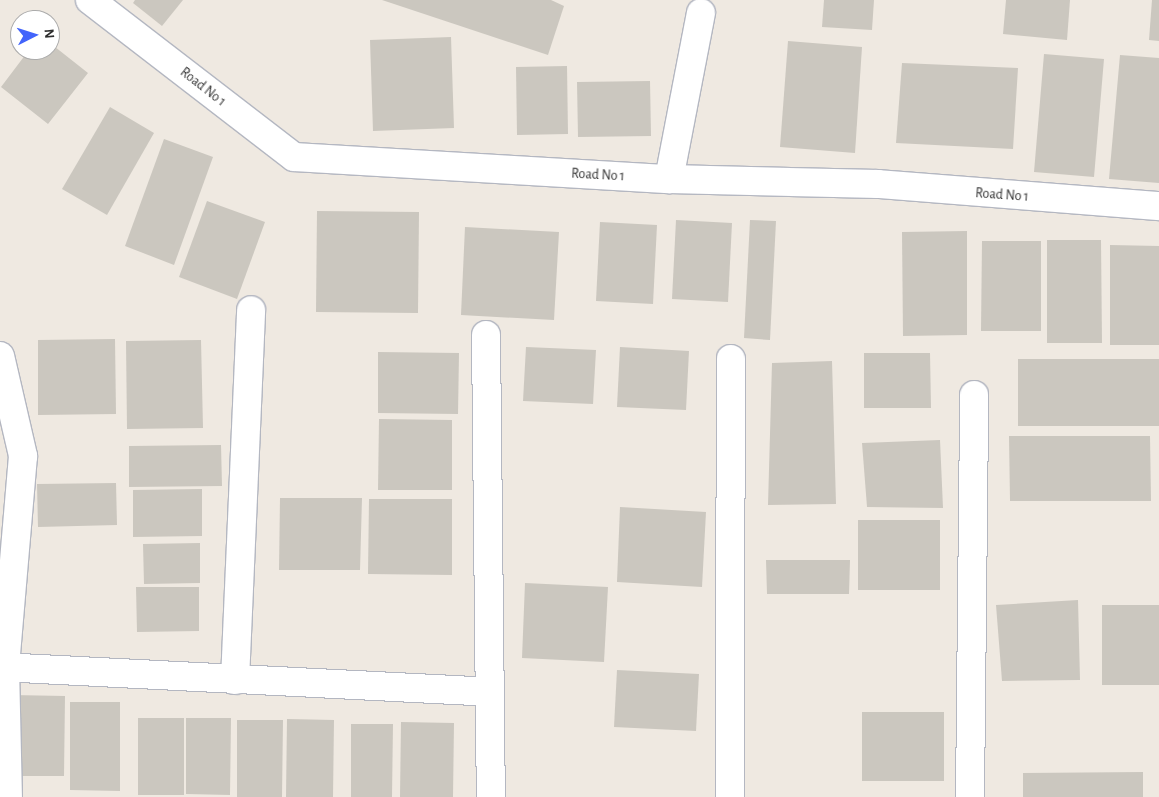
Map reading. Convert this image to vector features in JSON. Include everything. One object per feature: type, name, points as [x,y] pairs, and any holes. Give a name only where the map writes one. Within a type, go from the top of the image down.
[{"type":"street","name":"Road No 1","points":[[90,0],[294,158],[669,179],[878,184],[1159,206]]},
{"type":"street","points":[[669,179],[701,13]]},
{"type":"street","points":[[235,680],[251,310]]},
{"type":"street","points":[[486,335],[488,692],[491,797]]},
{"type":"street","points":[[0,356],[11,456],[3,667],[8,797]]},
{"type":"street","points":[[730,797],[731,359]]},
{"type":"street","points":[[970,797],[974,395]]},
{"type":"street","points":[[3,667],[488,692]]},
{"type":"building","points":[[135,0],[183,0],[162,26],[133,3]]},
{"type":"building","points":[[382,0],[551,0],[564,6],[548,55]]},
{"type":"building","points":[[824,0],[874,0],[872,30],[822,27]]},
{"type":"building","points":[[1006,0],[1070,0],[1067,40],[1003,34]]},
{"type":"building","points":[[1152,0],[1159,0],[1159,41],[1149,40]]},
{"type":"building","points":[[451,37],[454,128],[373,131],[370,40]]},
{"type":"building","points":[[788,41],[862,47],[855,153],[780,147]]},
{"type":"building","points":[[60,51],[88,73],[48,124],[1,87],[21,60],[60,60]]},
{"type":"building","points":[[1044,54],[1104,59],[1094,177],[1034,172]]},
{"type":"building","points":[[1120,55],[1159,58],[1159,183],[1109,179]]},
{"type":"building","points":[[902,63],[1018,68],[1013,149],[896,143]]},
{"type":"building","points":[[567,66],[568,134],[517,135],[516,67]]},
{"type":"building","points":[[650,81],[651,136],[578,137],[577,82]]},
{"type":"building","points":[[110,107],[154,133],[107,215],[62,189]]},
{"type":"building","points":[[164,139],[213,157],[174,265],[125,246]]},
{"type":"building","points":[[207,201],[265,222],[237,299],[179,277]]},
{"type":"building","points":[[317,211],[419,212],[418,313],[316,312]]},
{"type":"building","points":[[676,220],[732,223],[728,302],[672,299]]},
{"type":"building","points":[[750,220],[776,221],[770,340],[744,338]]},
{"type":"building","points":[[600,222],[657,225],[653,304],[596,301]]},
{"type":"building","points":[[465,227],[559,232],[554,320],[461,315]]},
{"type":"building","points":[[967,231],[967,335],[903,336],[902,232]]},
{"type":"building","points":[[1047,240],[1101,240],[1102,343],[1047,343]]},
{"type":"building","points":[[982,241],[1041,241],[1041,331],[981,331]]},
{"type":"building","points":[[1110,245],[1159,246],[1159,345],[1110,345]]},
{"type":"building","points":[[115,339],[116,414],[38,415],[38,340]]},
{"type":"building","points":[[201,340],[203,428],[127,429],[126,341]]},
{"type":"building","points":[[526,347],[596,350],[593,404],[523,401]]},
{"type":"building","points":[[620,347],[689,351],[686,410],[617,407]]},
{"type":"building","points":[[378,352],[459,353],[458,414],[378,413]]},
{"type":"building","points":[[864,353],[930,353],[931,408],[864,408]]},
{"type":"building","points":[[1018,359],[1159,359],[1159,426],[1018,426]]},
{"type":"building","points":[[832,361],[836,504],[768,505],[772,363]]},
{"type":"building","points":[[379,419],[452,420],[452,490],[378,490]]},
{"type":"building","points":[[1009,436],[1150,436],[1151,501],[1010,501]]},
{"type":"building","points":[[940,440],[943,508],[867,507],[862,443]]},
{"type":"building","points":[[221,445],[222,486],[129,487],[129,446]]},
{"type":"building","points":[[116,483],[117,525],[38,527],[37,484]]},
{"type":"building","points":[[202,489],[202,536],[133,537],[133,490]]},
{"type":"building","points":[[280,498],[362,498],[360,570],[279,570]]},
{"type":"building","points":[[369,499],[452,499],[452,575],[368,574]]},
{"type":"building","points":[[620,507],[706,512],[702,587],[617,582]]},
{"type":"building","points":[[858,520],[940,520],[940,590],[858,590]]},
{"type":"building","points":[[200,543],[200,583],[144,584],[143,544]]},
{"type":"building","points":[[766,560],[850,560],[849,594],[767,594]]},
{"type":"building","points":[[525,583],[608,587],[604,662],[522,658]]},
{"type":"building","points":[[136,587],[199,587],[199,631],[137,632]]},
{"type":"building","points":[[1078,600],[1080,680],[1002,681],[996,605]]},
{"type":"building","points":[[1102,605],[1159,605],[1159,685],[1102,685]]},
{"type":"building","points":[[617,670],[699,674],[696,731],[614,727]]},
{"type":"building","points":[[12,695],[65,696],[64,776],[11,776]]},
{"type":"building","points":[[70,702],[120,702],[120,791],[70,790]]},
{"type":"building","points":[[862,712],[944,712],[944,781],[862,781]]},
{"type":"building","points":[[138,718],[184,718],[184,795],[138,795]]},
{"type":"building","points":[[186,718],[231,718],[230,795],[186,794]]},
{"type":"building","points":[[287,719],[334,720],[333,797],[286,797]]},
{"type":"building","points":[[237,720],[283,720],[282,797],[237,797]]},
{"type":"building","points":[[401,722],[454,723],[453,797],[400,797]]},
{"type":"building","points":[[351,724],[393,724],[392,797],[351,797]]},
{"type":"building","points":[[1143,772],[1143,797],[1023,797],[1023,773]]}]
